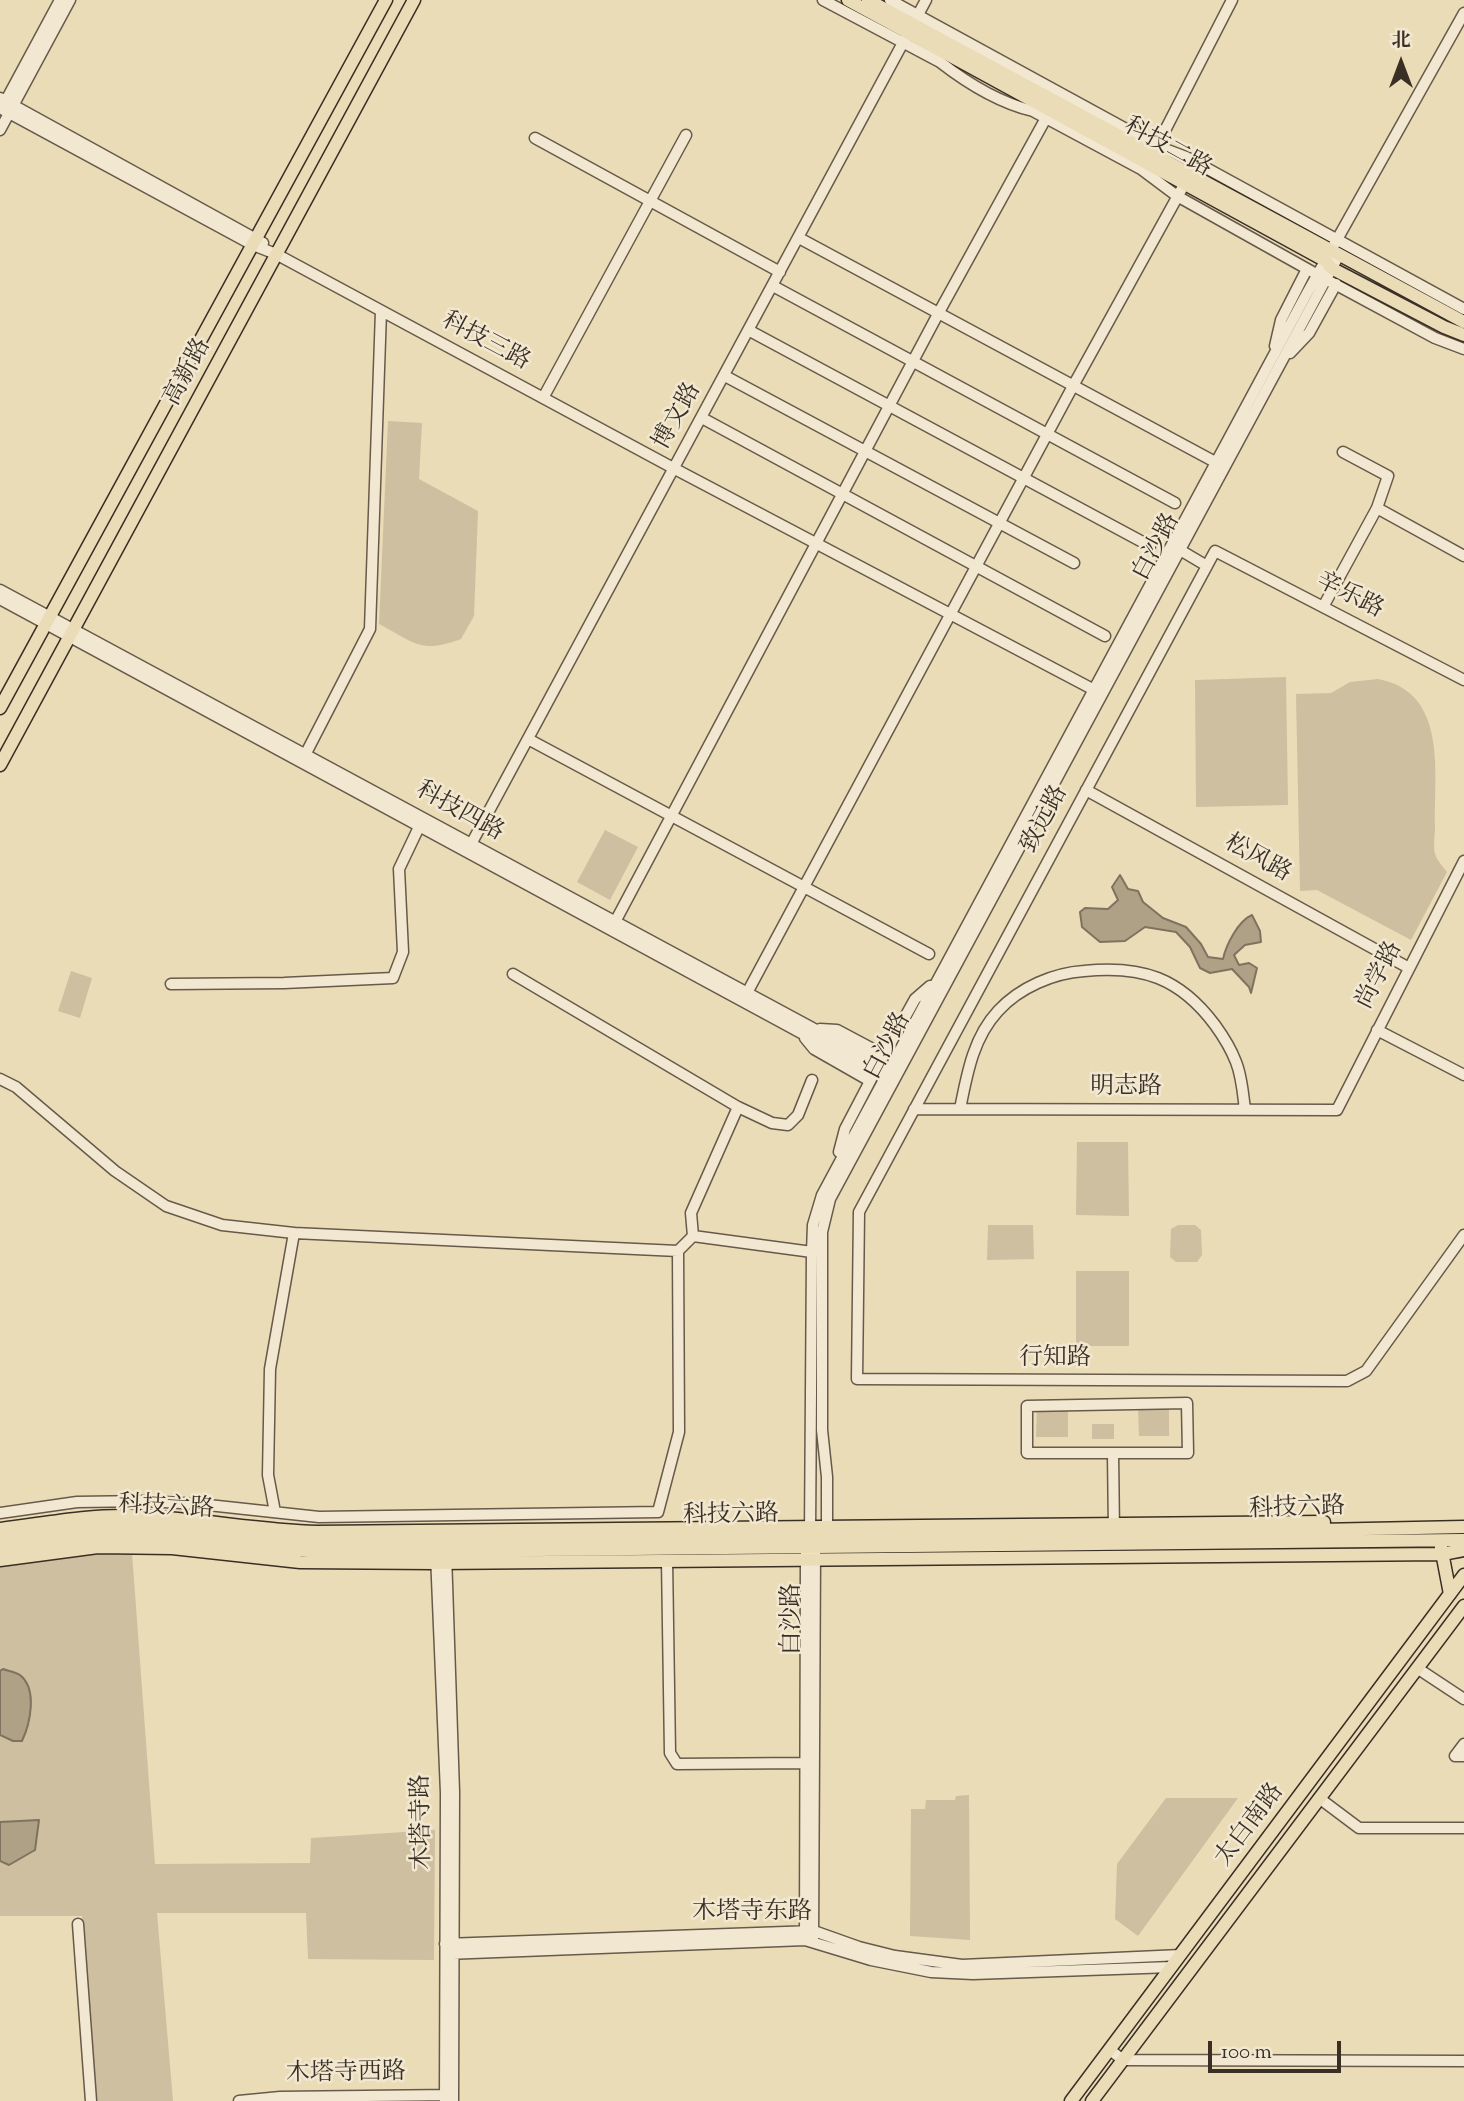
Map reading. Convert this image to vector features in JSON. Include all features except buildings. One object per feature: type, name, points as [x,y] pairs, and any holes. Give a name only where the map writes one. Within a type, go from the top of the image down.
[{"type":"main road","name":"高新路","points":[[0,708],[386,0]]},
{"type":"main road","name":"高新路","points":[[0,765],[414,0]]},
{"type":"main road","name":"科技二路","points":[[848,0],[910,29],[1444,327],[1464,335]]},
{"type":"main road","name":"科技二路","points":[[868,0],[910,29],[1331,264],[1464,322]]},
{"type":"main road","points":[[0,1530],[88,1518],[125,1516],[317,1532],[811,1547],[1443,1554],[1464,1550]]},
{"type":"main road","points":[[1114,1535],[1464,1521]]},
{"type":"main road","name":"科技六路","points":[[0,1540],[91,1528],[150,1527],[441,1552]]},
{"type":"main road","name":"科技六路","points":[[0,1549],[88,1538],[151,1537],[305,1551],[811,1547],[1114,1535],[1272,1534],[1318,1530],[1464,1527]]},
{"type":"main road","name":"科技六路","points":[[811,1547],[827,1532],[1464,1540]]},
{"type":"main road","points":[[1439,1540],[1450,1594]]},
{"type":"main road","points":[[0,1560],[110,1547],[172,1548],[300,1562],[441,1552],[667,1560],[811,1547]]},
{"type":"main road","name":"太白南路","points":[[1071,2101],[1464,1575]]},
{"type":"main road","name":"太白南路","points":[[1092,2101],[1464,1606]]},
{"type":"street","points":[[0,130],[4,107],[60,0]]},
{"type":"street","points":[[4,107],[69,0]]},
{"type":"street","points":[[823,0],[910,29],[1157,146],[1186,157],[1435,338],[1464,349]]},
{"type":"street","points":[[890,0],[910,29],[1003,100],[1046,118],[1141,169],[1177,196],[1307,269],[1331,264],[1464,309]]},
{"type":"street","name":"博文路","points":[[469,848],[926,0]]},
{"type":"street","points":[[1157,146],[1232,0]]},
{"type":"street","points":[[1277,360],[1309,333],[1331,264],[1464,13]]},
{"type":"street","name":"科技三路","points":[[4,107],[675,469],[1098,693]]},
{"type":"street","points":[[615,922],[938,314],[1046,118]]},
{"type":"street","points":[[543,398],[686,135]]},
{"type":"street","points":[[535,138],[780,272]]},
{"type":"street","points":[[747,993],[999,522],[1185,183]]},
{"type":"street","points":[[799,238],[1217,463]]},
{"type":"street","name":"白沙路","points":[[827,1532],[827,1477],[822,1430],[822,1232],[830,1199],[884,1072],[1098,693],[1217,463],[1331,264]]},
{"type":"street","points":[[1277,360],[1281,320],[1307,269]]},
{"type":"street","points":[[773,286],[1175,503]]},
{"type":"street","points":[[304,757],[370,629],[381,311]]},
{"type":"street","points":[[750,331],[1150,547]]},
{"type":"street","name":"白沙路","points":[[809,1936],[812,1252],[819,1205],[884,1072],[1180,550],[1277,360]]},
{"type":"street","points":[[725,376],[1074,563]]},
{"type":"street","points":[[702,418],[1105,636]]},
{"type":"street","points":[[1322,607],[1377,508],[1388,476],[1343,452]]},
{"type":"street","points":[[1377,508],[1464,556]]},
{"type":"street","points":[[1180,550],[1207,566]]},
{"type":"street","name":"辛乐路","points":[[1215,551],[1464,680]]},
{"type":"street","name":"致远路","points":[[914,1109],[1215,551]]},
{"type":"street","name":"科技四路","points":[[0,590],[48,621]]},
{"type":"street","name":"科技四路","points":[[0,599],[48,621],[304,757],[801,1033],[884,1072]]},
{"type":"street","points":[[528,739],[929,954]]},
{"type":"street","name":"科技四路","points":[[304,757],[419,827],[469,848],[615,922],[815,1029],[884,1072]]},
{"type":"street","name":"松风路","points":[[1086,790],[1409,968]]},
{"type":"street","points":[[171,984],[393,978],[403,952],[399,869],[419,827]]},
{"type":"street","name":"尚学路","points":[[1338,1110],[1464,861]]},
{"type":"street","points":[[960,1109],[967,1071],[974,1051],[999,1009],[1028,988],[1055,976],[1098,969],[1138,972],[1159,978],[1194,999],[1223,1037],[1236,1062],[1245,1110]]},
{"type":"street","points":[[513,974],[738,1107],[772,1123],[788,1125],[798,1115],[812,1080]]},
{"type":"street","points":[[1377,1030],[1464,1075]]},
{"type":"street","points":[[2,1083],[16,1087],[115,1171],[166,1206],[222,1225],[294,1233],[678,1251]]},
{"type":"street","points":[[0,1513],[77,1502],[146,1501],[318,1517],[658,1512],[679,1432],[678,1251],[693,1236],[691,1213],[738,1107]]},
{"type":"street","name":"明志路","points":[[914,1109],[1338,1110]]},
{"type":"street","name":"行知路","points":[[914,1109],[859,1212],[858,1379],[1346,1381],[1366,1371],[1464,1235]]},
{"type":"street","points":[[275,1512],[268,1475],[270,1369],[294,1233]]},
{"type":"street","points":[[693,1236],[812,1252]]},
{"type":"street","points":[[1187,1403],[1188,1453],[1113,1453],[1027,1452],[1027,1405],[1187,1403]]},
{"type":"street","points":[[1113,1453],[1114,1535]]},
{"type":"street","name":"白沙路","points":[[809,1936],[805,1763],[811,1547]]},
{"type":"street","name":"木塔寺路","points":[[441,1552],[450,1949],[449,2098]]},
{"type":"street","points":[[667,1560],[670,1753],[677,1764],[805,1763]]},
{"type":"street","points":[[1417,1668],[1464,1699]]},
{"type":"street","points":[[1464,1744],[1455,1756],[1464,1756]]},
{"type":"street","points":[[1320,1798],[1359,1828],[1464,1828]]},
{"type":"street","points":[[78,1924],[91,2101]]},
{"type":"street","name":"木塔寺东路","points":[[809,1936],[871,1960],[931,1972],[973,1974],[1172,1967]]},
{"type":"street","name":"木塔寺东路","points":[[450,1949],[809,1936],[895,1956],[962,1965],[1181,1955]]},
{"type":"street","points":[[1110,2050],[1123,2060],[1464,2061]]},
{"type":"street","name":"木塔寺西路","points":[[239,2101],[280,2097],[449,2098]]},
{"type":"shaded area","points":[[388,421],[422,423],[419,479],[478,511],[474,616],[461,639],[436,646],[410,641],[379,624]]},
{"type":"shaded area","points":[[1286,677],[1288,805],[1196,807],[1195,680]]},
{"type":"shaded area","points":[[1378,679],[1401,687],[1416,700],[1427,717],[1435,759],[1434,851],[1447,872],[1411,940],[1317,890],[1300,891],[1296,694],[1331,693],[1350,682]]},
{"type":"shaded area","points":[[605,830],[638,847],[610,900],[577,882]]},
{"type":"shaded area","points":[[1120,875],[1128,889],[1138,891],[1143,902],[1163,918],[1186,927],[1208,957],[1223,959],[1233,934],[1242,922],[1252,915],[1260,931],[1261,942],[1245,945],[1234,955],[1239,965],[1249,963],[1257,968],[1251,993],[1249,987],[1232,969],[1210,973],[1200,968],[1190,947],[1176,932],[1145,927],[1125,941],[1100,942],[1082,927],[1080,912],[1085,908],[1108,909],[1118,900],[1112,887]]},
{"type":"shaded area","points":[[71,971],[92,978],[80,1018],[58,1011]]},
{"type":"shaded area","points":[[1077,1142],[1128,1142],[1129,1216],[1076,1215]]},
{"type":"shaded area","points":[[988,1225],[1033,1225],[1034,1259],[987,1260]]},
{"type":"shaded area","points":[[1178,1225],[1195,1225],[1201,1230],[1202,1255],[1197,1262],[1176,1262],[1170,1257],[1171,1229]]},
{"type":"shaded area","points":[[1076,1271],[1129,1271],[1129,1346],[1076,1346]]},
{"type":"shaded area","points":[[1138,1407],[1169,1407],[1169,1436],[1139,1436]]},
{"type":"shaded area","points":[[1037,1408],[1068,1409],[1068,1437],[1036,1437]]},
{"type":"shaded area","points":[[1092,1424],[1114,1424],[1114,1439],[1092,1439]]},
{"type":"shaded area","points":[[85,1553],[132,1553],[155,1864],[310,1863],[311,1838],[435,1830],[434,1960],[308,1959],[306,1913],[157,1913],[173,2101],[97,2101],[82,1916],[0,1916],[0,1563]]},
{"type":"shaded area","points":[[3,1669],[20,1675],[29,1689],[30,1716],[22,1741],[13,1741],[0,1735],[0,1671]]},
{"type":"shaded area","points":[[969,1795],[970,1940],[910,1936],[911,1809],[925,1809],[926,1800],[955,1800],[956,1796]]},
{"type":"shaded area","points":[[1166,1798],[1238,1798],[1138,1936],[1115,1919],[1117,1864]]},
{"type":"shaded area","points":[[39,1820],[35,1850],[9,1865],[0,1861],[0,1822]]}]
